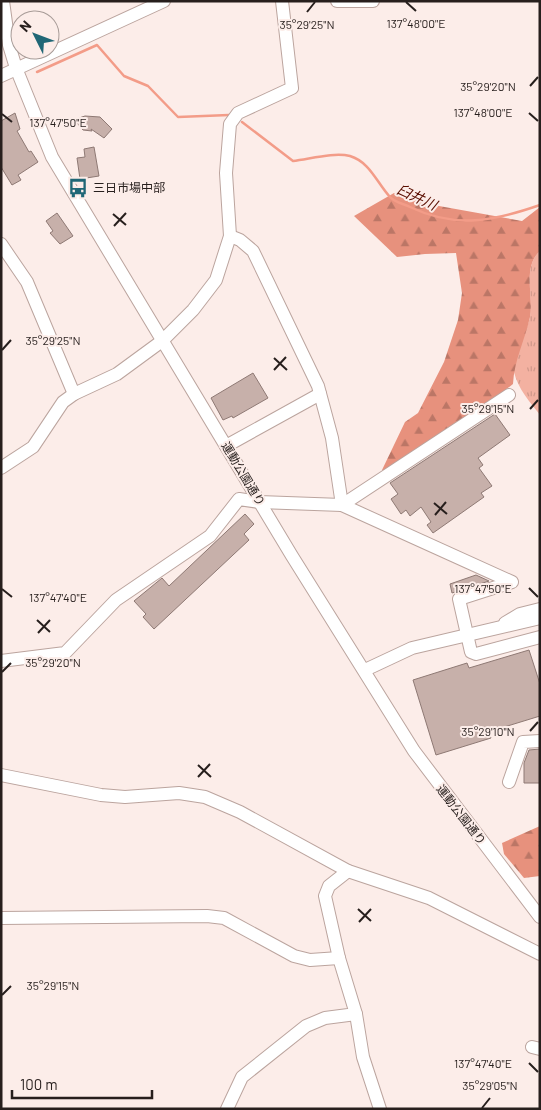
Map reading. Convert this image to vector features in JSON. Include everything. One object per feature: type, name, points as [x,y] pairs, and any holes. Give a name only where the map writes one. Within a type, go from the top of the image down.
[{"type":"street","name":"運動公園通り","points":[[4,1],[9,45],[16,68],[52,157],[259,502],[366,670],[414,751],[540,917]]},
{"type":"street","points":[[1,76],[164,1]]},
{"type":"street","points":[[1,468],[33,447],[63,402],[74,394],[117,374],[162,341],[193,310],[216,280],[230,236],[226,173],[230,124],[238,113],[292,88],[282,1]]},
{"type":"street","points":[[336,1],[373,1]]},
{"type":"street","points":[[230,236],[240,240],[253,251],[260,263],[320,394],[332,438],[342,505]]},
{"type":"street","points":[[1,244],[27,282],[74,394]]},
{"type":"street","points":[[226,446],[320,394]]},
{"type":"street","points":[[342,505],[509,395]]},
{"type":"street","points":[[1,661],[65,653],[116,600],[210,536],[239,499],[259,502],[342,505],[512,582],[458,600],[471,652],[476,654],[540,637]]},
{"type":"street","points":[[495,629],[520,614],[540,609]]},
{"type":"street","points":[[366,670],[412,648],[540,618]]},
{"type":"street","points":[[509,782],[523,742],[540,740]]},
{"type":"street","points":[[1,775],[100,795],[125,797],[179,793],[205,797],[240,812],[348,871],[429,898],[540,954]]},
{"type":"street","points":[[348,871],[329,886],[325,896],[338,958],[356,1014],[364,1057],[380,1109]]},
{"type":"street","points":[[1,918],[207,916],[224,918],[294,956],[310,960],[338,958]]},
{"type":"street","points":[[226,1109],[242,1077],[306,1026],[325,1018],[356,1014]]},
{"type":"green space","points":[[394,193],[439,206],[522,221],[540,207],[540,251],[531,265],[530,317],[515,367],[513,384],[481,409],[388,472],[382,470],[405,422],[418,413],[444,362],[458,320],[462,293],[456,253],[397,257],[354,216]]},
{"type":"green space","points":[[540,251],[540,415],[521,390],[514,372],[514,366],[530,317],[531,265]]},
{"type":"green space","points":[[540,826],[540,876],[524,878],[504,854],[502,843]]},
{"type":"building","points":[[15,113],[20,129],[17,131],[29,152],[31,151],[38,162],[18,175],[21,180],[12,185],[1,167],[1,121]]},
{"type":"building","points":[[85,116],[100,117],[112,129],[104,138],[91,129],[92,131],[83,130],[77,123],[79,118]]},
{"type":"building","points":[[94,147],[99,176],[80,179],[77,158],[85,157],[84,149]]},
{"type":"building","points":[[57,213],[73,236],[60,244],[50,233],[53,231],[46,221]]},
{"type":"building","points":[[253,373],[268,398],[233,418],[232,416],[223,420],[211,398]]},
{"type":"building","points":[[495,414],[510,435],[478,458],[483,465],[479,468],[492,486],[481,493],[484,497],[433,533],[427,525],[431,522],[421,507],[410,516],[406,510],[401,514],[391,499],[398,494],[390,483]]},
{"type":"building","points":[[245,514],[254,524],[244,534],[249,540],[154,629],[143,617],[146,614],[134,601],[162,578],[169,586]]},
{"type":"building","points":[[476,575],[489,581],[452,593],[450,584]]},
{"type":"building","points":[[529,650],[540,684],[540,716],[488,732],[491,738],[436,755],[413,680],[467,663],[469,668]]},
{"type":"building","points":[[540,749],[540,783],[524,783],[524,763],[529,750]]},
{"type":"waterway","points":[[37,72],[97,45],[124,76],[148,86],[178,117],[229,115]]},
{"type":"waterway","name":"臼井川","points":[[242,122],[293,161],[337,155],[350,156],[357,159],[373,173],[392,199],[427,214],[443,218],[475,220],[507,215],[540,205]]},
{"type":"place","name":"三日市場中部","points":[[78,188]]}]
